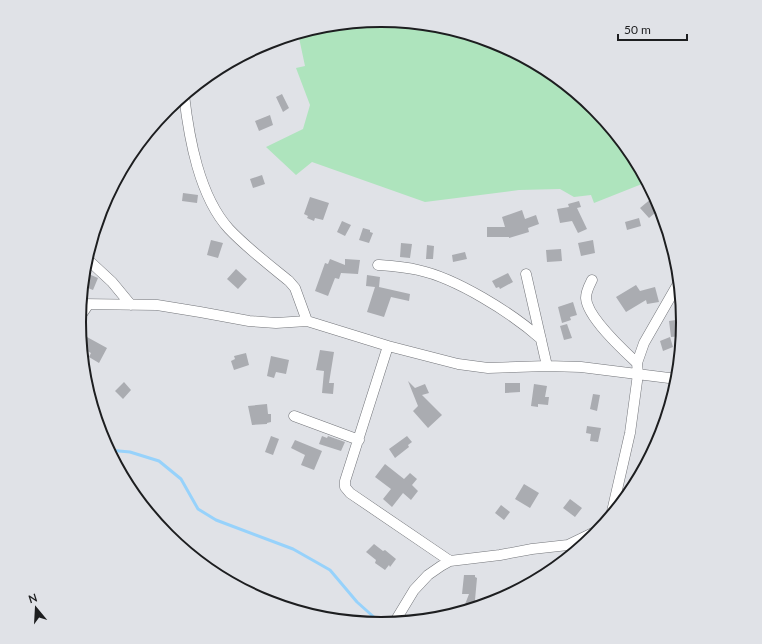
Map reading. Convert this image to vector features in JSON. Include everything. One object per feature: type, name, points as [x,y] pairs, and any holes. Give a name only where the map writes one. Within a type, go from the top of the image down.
[{"type":"street","points":[[185,101],[191,141],[207,197],[228,228],[243,243],[289,281],[295,288],[307,320]]},
{"type":"street","points":[[92,264],[112,282],[131,305]]},
{"type":"street","points":[[378,265],[418,270],[442,277],[468,290],[506,313],[541,339]]},
{"type":"street","points":[[526,274],[547,366]]},
{"type":"street","points":[[592,280],[588,288],[586,298],[589,308],[609,335],[637,362]]},
{"type":"street","points":[[614,503],[630,433],[638,374],[637,362],[644,343],[674,291]]},
{"type":"street","points":[[87,305],[157,305],[249,321],[276,323],[307,320],[388,346],[466,365],[488,368],[547,366],[580,367],[670,378]]},
{"type":"street","points":[[388,346],[345,481],[345,487],[346,490],[450,561]]},
{"type":"street","points":[[294,416],[359,440]]},
{"type":"street","points":[[398,616],[414,590],[428,576],[450,561],[500,555],[532,549],[571,548]]},
{"type":"green space","points":[[362,28],[400,28],[439,33],[494,49],[545,77],[576,100],[603,127],[615,142],[641,184],[594,203],[591,195],[574,197],[560,189],[519,190],[425,202],[312,162],[296,175],[266,147],[303,129],[310,105],[296,68],[305,66],[299,39],[323,33]]},
{"type":"building","points":[[282,94],[289,108],[283,112],[276,97]]},
{"type":"building","points":[[270,115],[273,125],[259,131],[255,121]]},
{"type":"building","points":[[262,175],[265,184],[253,188],[250,179]]},
{"type":"building","points":[[183,193],[198,195],[197,203],[182,201]]},
{"type":"building","points":[[310,197],[329,203],[323,220],[315,218],[314,221],[307,218],[308,216],[304,214]]},
{"type":"building","points":[[650,200],[655,213],[649,218],[640,208]]},
{"type":"building","points":[[579,201],[581,207],[577,208],[587,229],[578,233],[572,221],[560,223],[557,209],[569,207],[568,204]]},
{"type":"building","points":[[522,210],[525,219],[536,215],[539,224],[528,228],[529,232],[509,238],[487,237],[487,227],[505,227],[502,217]]},
{"type":"building","points":[[639,218],[641,226],[627,230],[625,222]]},
{"type":"building","points":[[342,221],[351,225],[345,236],[337,232]]},
{"type":"building","points":[[363,228],[370,230],[370,232],[373,233],[369,243],[359,240]]},
{"type":"building","points":[[211,240],[223,243],[218,258],[207,255]]},
{"type":"building","points":[[593,240],[595,253],[581,256],[578,243]]},
{"type":"building","points":[[401,243],[412,244],[410,258],[400,257]]},
{"type":"building","points":[[427,245],[434,246],[433,259],[426,259]]},
{"type":"building","points":[[561,249],[562,261],[547,262],[546,250]]},
{"type":"building","points":[[465,252],[467,259],[453,262],[452,255]]},
{"type":"building","points":[[330,259],[345,265],[345,259],[360,260],[358,274],[341,273],[339,279],[335,278],[328,296],[315,291],[325,263],[328,264]]},
{"type":"building","points":[[236,269],[247,279],[238,289],[227,279]]},
{"type":"building","points":[[508,273],[513,282],[500,289],[499,287],[496,288],[492,281]]},
{"type":"building","points":[[90,275],[98,278],[93,290],[88,288]]},
{"type":"building","points":[[367,275],[380,277],[379,287],[410,294],[409,301],[391,297],[384,317],[367,312],[375,287],[366,286]]},
{"type":"building","points":[[636,285],[640,291],[655,287],[659,302],[647,304],[646,300],[626,312],[616,297]]},
{"type":"building","points":[[573,302],[577,315],[570,317],[571,320],[562,323],[558,307]]},
{"type":"building","points":[[676,320],[675,337],[671,337],[669,321]]},
{"type":"building","points":[[567,324],[572,338],[564,340],[560,326]]},
{"type":"building","points":[[87,337],[107,348],[99,363],[89,357],[91,353],[88,351]]},
{"type":"building","points":[[670,337],[673,347],[663,351],[660,341]]},
{"type":"building","points":[[320,350],[334,352],[329,383],[334,383],[333,394],[322,393],[324,371],[316,370]]},
{"type":"building","points":[[246,353],[249,365],[234,370],[231,361],[235,359],[234,356]]},
{"type":"building","points":[[271,356],[289,360],[286,374],[276,372],[274,378],[267,376]]},
{"type":"building","points":[[408,381],[415,388],[425,384],[429,393],[422,395],[442,415],[428,428],[413,411],[418,406]]},
{"type":"building","points":[[124,382],[131,390],[123,399],[115,391]]},
{"type":"building","points":[[505,383],[520,383],[520,392],[505,393]]},
{"type":"building","points":[[534,384],[547,386],[545,397],[549,397],[548,405],[538,404],[538,407],[531,406]]},
{"type":"building","points":[[593,394],[600,395],[597,411],[590,409]]},
{"type":"building","points":[[267,404],[268,414],[271,414],[271,422],[267,424],[252,425],[248,406]]},
{"type":"building","points":[[587,426],[601,428],[598,442],[590,441],[591,434],[586,433]]},
{"type":"building","points":[[271,436],[279,439],[273,455],[265,452]]},
{"type":"building","points":[[322,436],[327,438],[328,436],[345,442],[341,451],[319,444]]},
{"type":"building","points":[[407,436],[412,442],[408,445],[409,447],[395,458],[389,449]]},
{"type":"building","points":[[295,440],[322,451],[314,470],[301,465],[305,455],[291,448]]},
{"type":"building","points":[[385,464],[404,479],[410,473],[417,479],[412,485],[418,491],[411,500],[403,493],[392,507],[383,499],[391,489],[375,477]]},
{"type":"building","points":[[524,484],[539,493],[530,508],[515,499]]},
{"type":"building","points":[[570,499],[582,508],[575,517],[563,508]]},
{"type":"building","points":[[501,505],[510,512],[504,520],[495,513]]},
{"type":"building","points":[[374,544],[383,551],[385,550],[396,559],[390,567],[389,565],[385,570],[375,563],[376,560],[366,552]]},
{"type":"building","points":[[464,575],[475,575],[477,578],[475,600],[477,601],[465,604],[469,594],[462,594]]},
{"type":"waterway","points":[[115,451],[130,452],[159,461],[181,479],[198,509],[216,520],[293,549],[330,570],[357,602],[373,617]]}]
